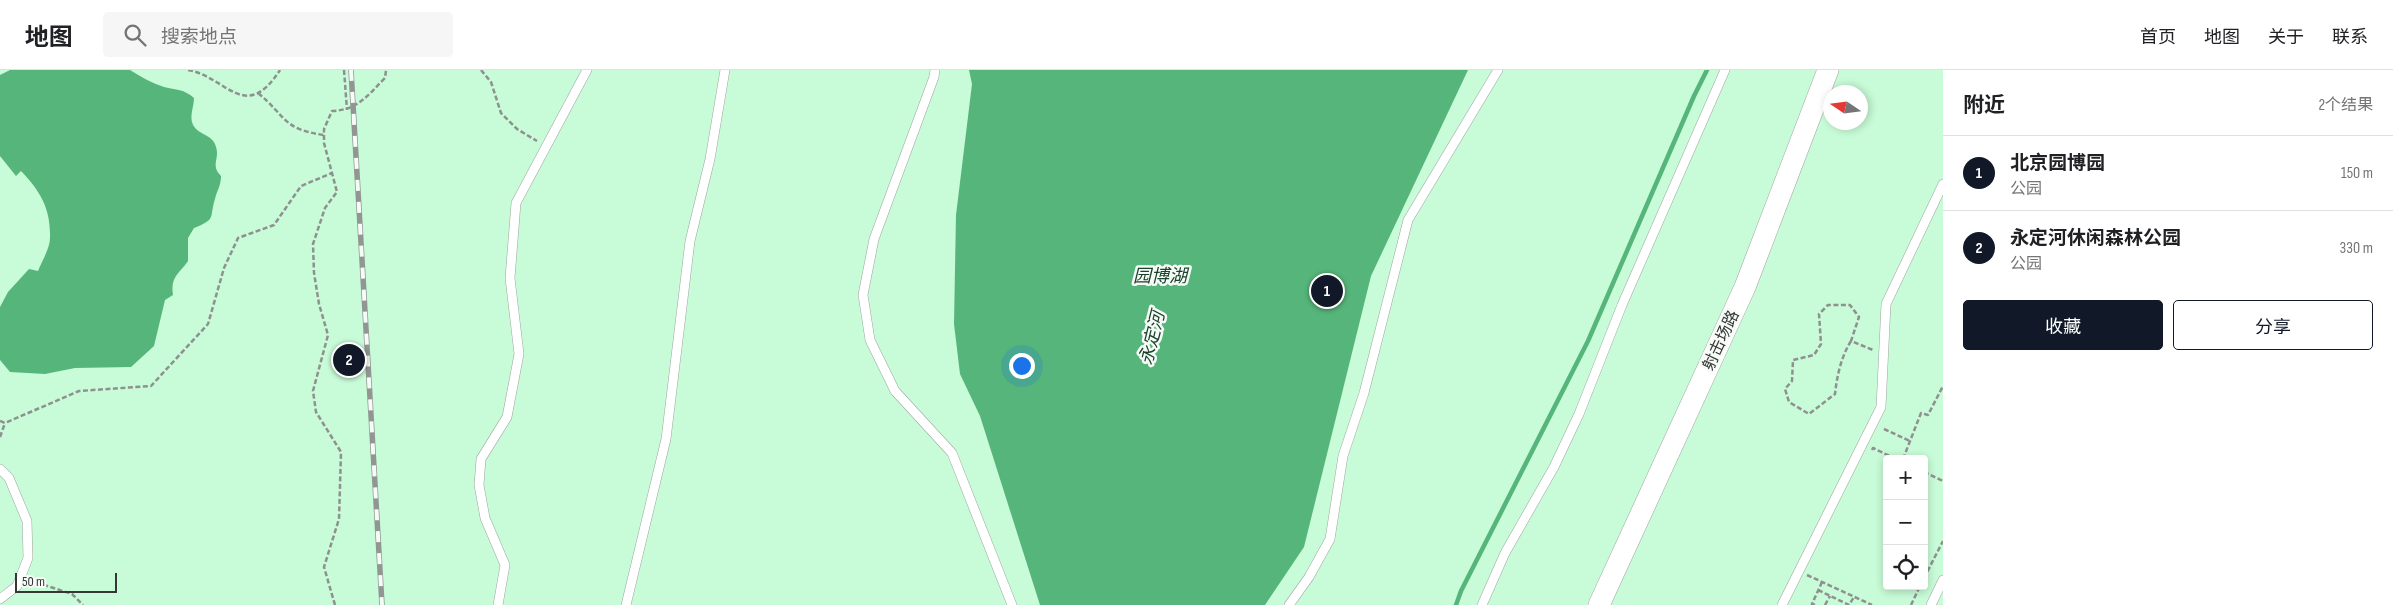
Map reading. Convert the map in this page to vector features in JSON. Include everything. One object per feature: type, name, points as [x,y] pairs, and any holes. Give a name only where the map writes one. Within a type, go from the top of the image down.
[{"type":"street","name":"射击场路","points":[[1599,605],[1745,288],[1828,70]]},
{"type":"lane","points":[[498,605],[505,565],[485,518],[479,485],[481,459],[507,416],[519,354],[510,278],[516,203],[586,70]]},
{"type":"lane","points":[[626,605],[666,439],[690,241],[710,159],[725,70]]},
{"type":"lane","points":[[935,70],[874,239],[863,295],[870,340],[895,391],[952,453],[1012,605]]},
{"type":"lane","points":[[1289,605],[1309,577],[1330,539],[1343,456],[1364,393],[1408,220],[1498,70]]},
{"type":"lane","points":[[1482,605],[1505,553],[1554,467],[1579,414],[1626,296],[1703,116],[1725,70]]},
{"type":"lane","points":[[1782,605],[1881,408],[1886,304],[1943,184]]},
{"type":"lane","points":[[0,469],[9,478],[27,520],[28,558],[17,586],[0,599]]},
{"type":"lane","points":[[1931,605],[1943,580]]},
{"type":"path","points":[[188,70],[201,72],[229,92],[240,96],[264,90],[280,70]]},
{"type":"path","points":[[344,70],[347,110]]},
{"type":"path","points":[[335,605],[324,567],[339,519],[341,452],[316,412],[313,391],[328,335],[319,304],[314,274],[313,244],[325,208],[337,192],[324,143],[324,129],[332,111],[347,110],[359,103],[386,78],[386,70]]},
{"type":"path","points":[[482,70],[491,82],[502,114],[517,129],[546,146]]},
{"type":"path","points":[[258,93],[273,106],[287,124],[302,132],[324,135]]},
{"type":"path","points":[[0,422],[6,423],[79,391],[151,386],[208,324],[224,268],[238,238],[274,225],[301,186],[332,173]]},
{"type":"path","points":[[1828,305],[1850,305],[1859,317],[1851,341],[1837,375],[1835,394],[1809,414],[1788,402],[1785,389],[1792,381],[1793,360],[1814,355],[1821,344],[1819,314],[1828,305]]},
{"type":"path","points":[[1851,341],[1884,355]]},
{"type":"path","points":[[1905,455],[1921,413],[1928,415],[1943,386]]},
{"type":"path","points":[[0,437],[6,423]]},
{"type":"path","points":[[1881,435],[1884,428],[1910,441]]},
{"type":"path","points":[[1869,456],[1877,441]]},
{"type":"path","points":[[1873,448],[1888,455]]},
{"type":"path","points":[[1928,474],[1943,481]]},
{"type":"path","points":[[1928,570],[1943,541]]},
{"type":"path","points":[[1813,568],[1809,576],[1872,605]]},
{"type":"path","points":[[20,577],[72,594],[83,605]]},
{"type":"path","points":[[1814,605],[1812,604],[1822,582]]},
{"type":"path","points":[[1818,590],[1849,605],[1854,597]]},
{"type":"path","points":[[1911,605],[1918,590]]},
{"type":"path","points":[[1825,605],[1830,596]]},
{"type":"shaded area","points":[[0,70],[1943,70],[1943,605],[0,605]]},
{"type":"water","points":[[10,70],[130,70],[155,84],[183,91],[194,98],[191,117],[194,127],[214,142],[217,151],[216,169],[221,176],[211,217],[194,228],[188,238],[188,261],[174,280],[173,295],[165,300],[154,346],[131,367],[75,368],[45,374],[10,372],[0,360],[0,307],[8,292],[29,269],[38,271],[50,242],[49,218],[39,193],[21,171],[16,176],[0,156],[0,75]]},
{"type":"water","name":"园博湖","points":[[969,70],[1468,70],[1371,276],[1304,547],[1265,605],[1040,605],[980,416],[960,374],[954,324],[956,215],[972,84]]},
{"type":"waterway","points":[[1456,605],[1461,591],[1588,341],[1707,70]]},
{"type":"railway","points":[[351,70],[382,605]]},
{"type":"place","name":"北京园博园","points":[[1327,291]]},
{"type":"place","name":"永定河休闲森林公园","points":[[349,360]]},
{"type":"water label","name":"永定河","points":[[1152,338]]}]
